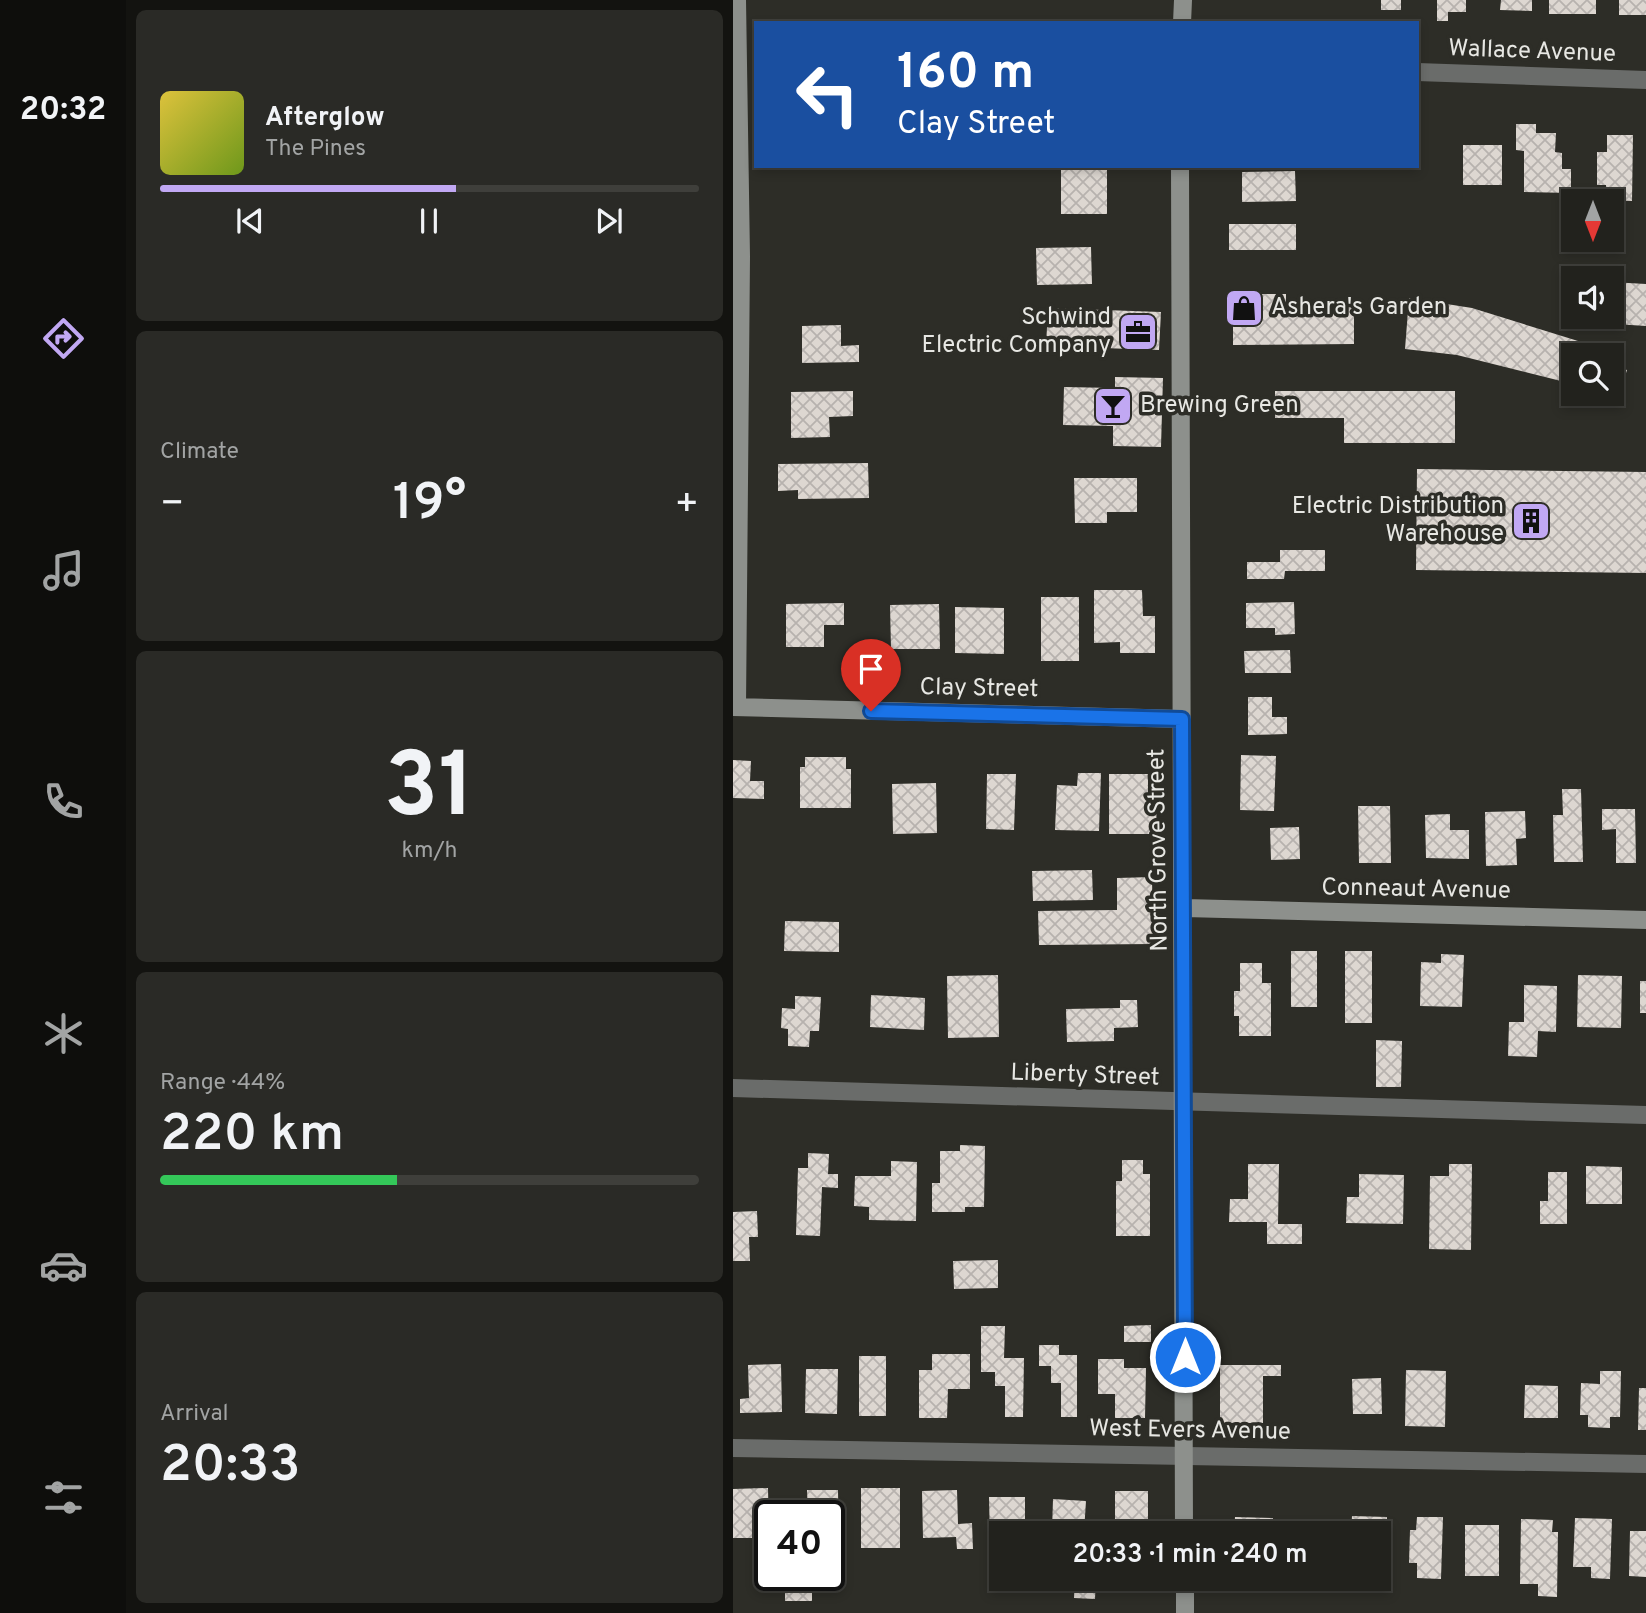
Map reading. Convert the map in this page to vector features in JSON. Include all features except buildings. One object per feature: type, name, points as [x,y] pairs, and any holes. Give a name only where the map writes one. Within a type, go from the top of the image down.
[{"type":"street","points":[[735,707],[741,257],[735,83],[738,0]]},
{"type":"street","points":[[1182,21],[1183,0]]},
{"type":"street","name":"Wallace Avenue","points":[[1419,72],[1646,80]]},
{"type":"street","name":"North Grove Street","points":[[1180,168],[1185,908],[1184,1521]]},
{"type":"street","name":"Clay Street","points":[[735,707],[1182,719]]},
{"type":"street","name":"Conneaut Avenue","points":[[1185,908],[1646,920]]},
{"type":"street","name":"Liberty Street","points":[[733,1088],[1646,1115]]},
{"type":"street","name":"West Evers Avenue","points":[[733,1448],[1646,1464]]},
{"type":"street","points":[[1185,1591],[1185,1613]]},
{"type":"place","name":"Ashera's Garden","points":[[1244,308]]},
{"type":"place","name":"Schwind Electric Company","points":[[1138,332]]},
{"type":"place","name":"Brewing Green","points":[[1113,406]]},
{"type":"place","name":"Electric Distribution Warehouse","points":[[1531,521]]},
{"type":"route","points":[[871,711],[1182,719],[1185,908],[1185,1357]]}]
